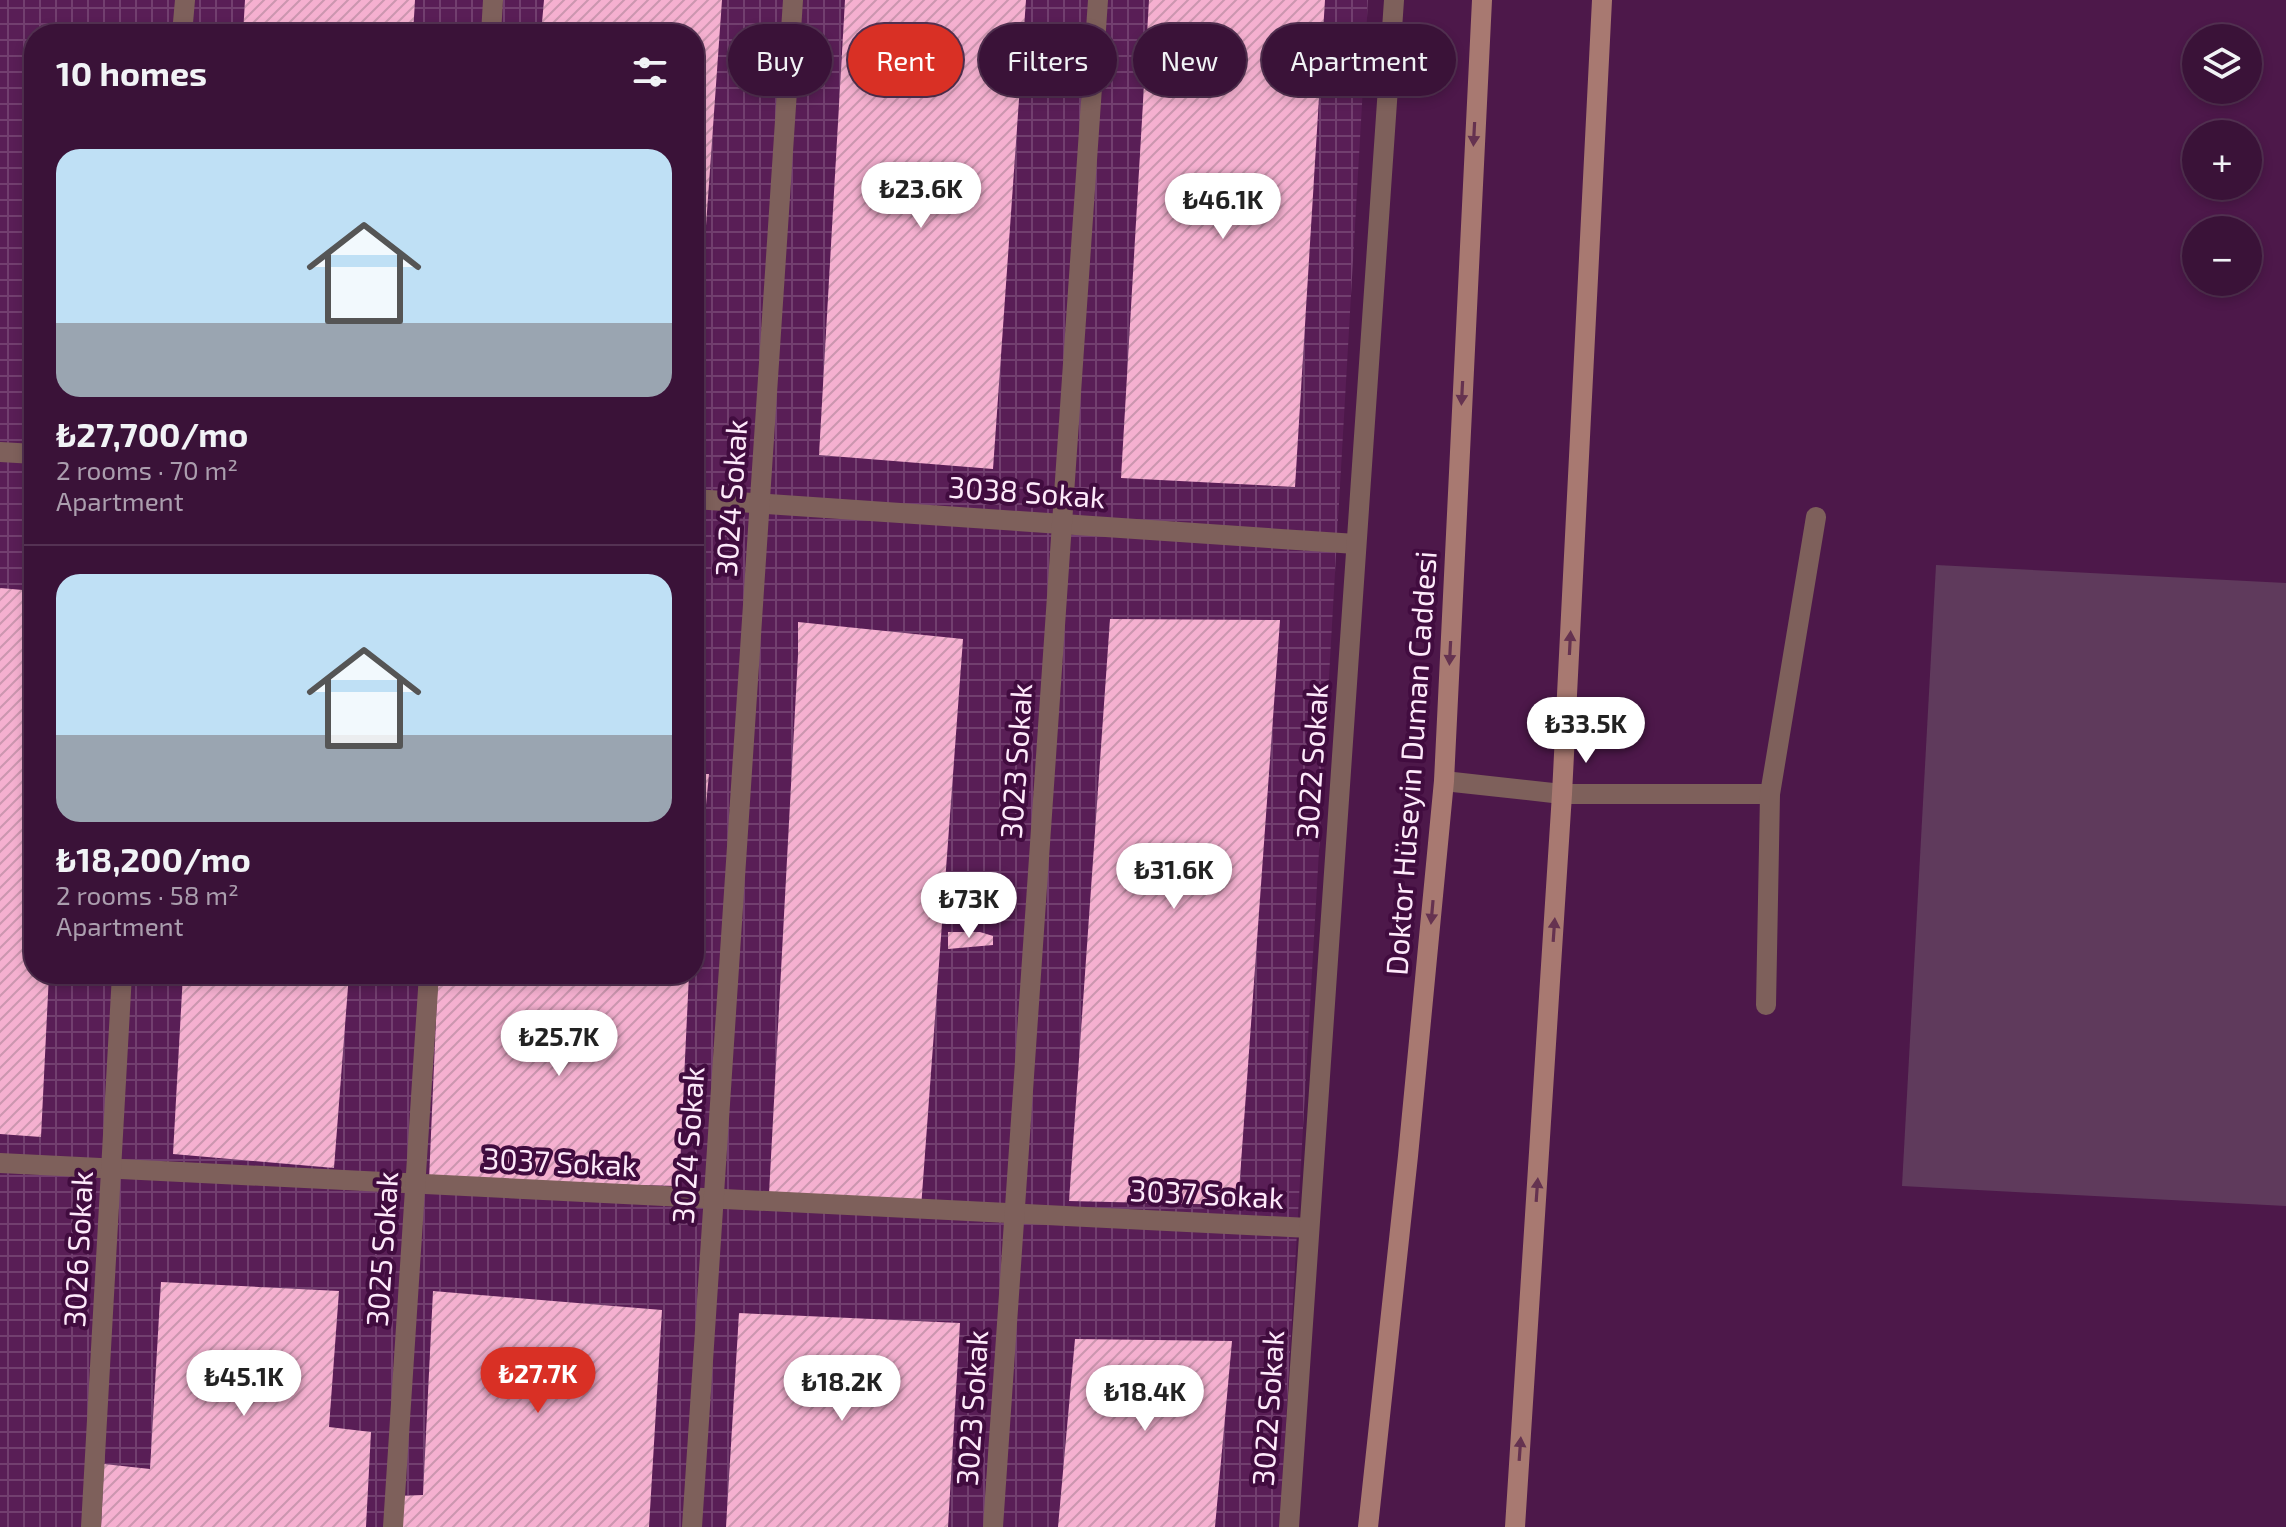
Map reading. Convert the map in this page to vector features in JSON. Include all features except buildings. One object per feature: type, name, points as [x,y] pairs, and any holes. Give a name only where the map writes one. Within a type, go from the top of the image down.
[{"type":"main road","name":"Doktor Hüseyin Duman Caddesi","points":[[1368,1527],[1444,781],[1482,0]]},
{"type":"main road","points":[[1515,1527],[1562,794],[1602,0]]},
{"type":"lane","points":[[183,24],[185,0]]},
{"type":"lane","points":[[492,24],[493,0]]},
{"type":"lane","name":"3024 Sokak","points":[[692,1527],[793,0]]},
{"type":"lane","name":"3023 Sokak","points":[[993,1527],[1098,0]]},
{"type":"lane","name":"3022 Sokak","points":[[1289,1527],[1394,0]]},
{"type":"lane","points":[[0,452],[24,453]]},
{"type":"lane","name":"3038 Sokak","points":[[704,500],[1356,544]]},
{"type":"lane","points":[[1766,1005],[1770,794],[1816,517]]},
{"type":"lane","points":[[1444,781],[1562,794],[1770,794]]},
{"type":"lane","name":"3026 Sokak","points":[[91,1527],[121,984]]},
{"type":"lane","name":"3025 Sokak","points":[[393,1527],[428,984]]},
{"type":"lane","name":"3037 Sokak","points":[[0,1163],[1309,1228]]},
{"type":"shaded area","points":[[0,0],[1368,0],[1367,24],[1262,24],[1262,96],[1362,96],[1280,1527],[0,1527]]},
{"type":"shaded area","points":[[1936,565],[2286,583],[2286,1206],[1902,1186]]}]
